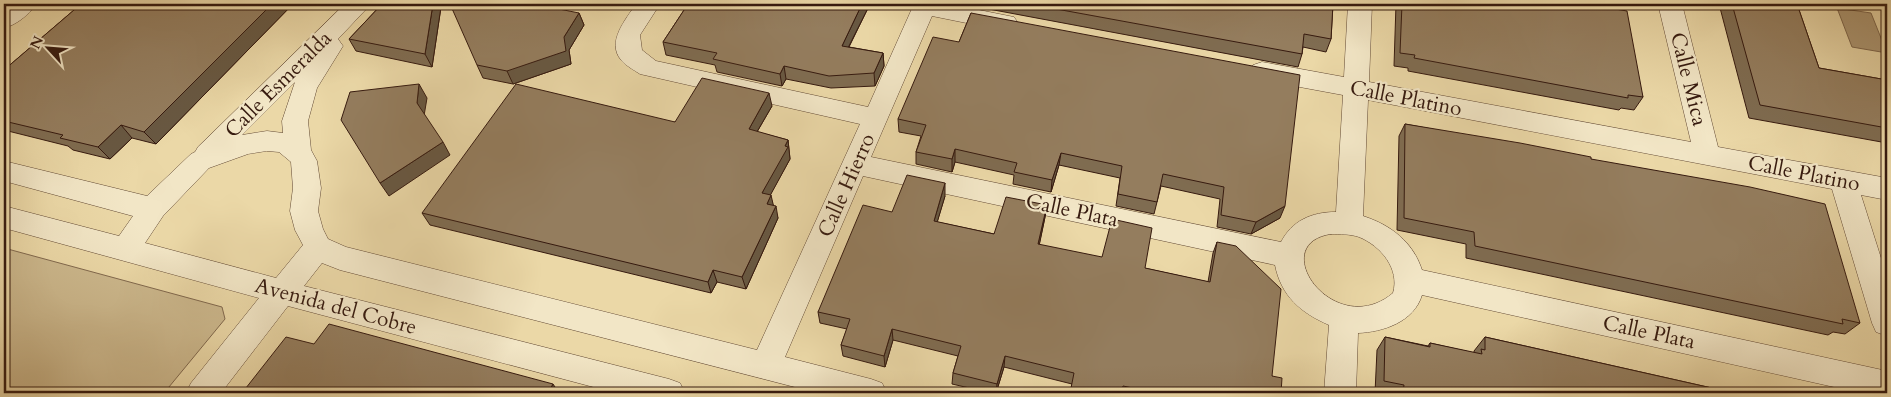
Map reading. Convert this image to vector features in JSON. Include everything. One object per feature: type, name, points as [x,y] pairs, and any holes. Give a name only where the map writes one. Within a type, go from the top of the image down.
[{"type":"street","points":[[4,20],[24,4]]},
{"type":"street","points":[[648,4],[628,34],[630,54],[648,68],[876,118]]},
{"type":"street","points":[[1349,224],[1360,4]]},
{"type":"street","name":"Calle Mica","points":[[1670,4],[1707,155]]},
{"type":"street","name":"Calle Esmeralda","points":[[318,247],[308,230],[304,211],[307,188],[304,161],[298,151],[295,121],[305,87],[357,5]]},
{"type":"street","name":"Calle Esmeralda","points":[[126,249],[154,208],[357,5]]},
{"type":"street","points":[[926,6],[1033,28]]},
{"type":"street","name":"Calle Hierro","points":[[765,367],[926,6]]},
{"type":"street","name":"Calle Platino","points":[[1239,66],[1887,189]]},
{"type":"street","points":[[200,161],[246,144],[267,141],[285,143],[298,151]]},
{"type":"street","name":"Calle Plata","points":[[855,164],[1289,256]]},
{"type":"street","points":[[4,171],[134,205],[154,208]]},
{"type":"street","points":[[1843,181],[1887,323]]},
{"type":"street","name":"Avenida del Cobre","points":[[4,217],[281,292],[670,393]]},
{"type":"street","points":[[1331,222],[1349,224],[1369,230],[1389,243],[1405,262],[1410,280],[1406,300],[1386,317],[1364,321],[1344,318],[1316,305],[1301,292],[1291,274],[1289,256],[1297,237],[1310,228],[1331,222]]},
{"type":"street","points":[[202,393],[318,247],[340,258],[871,393]]},
{"type":"street","name":"Calle Plata","points":[[1410,280],[1887,385]]},
{"type":"street","points":[[1340,393],[1344,318]]},
{"type":"shaded area","points":[[1837,8],[1871,13],[1887,53],[1852,47]]},
{"type":"shaded area","points":[[4,248],[222,307],[225,319],[164,393],[4,393]]},
{"type":"building","points":[[81,4],[272,4],[144,132],[121,125],[98,147],[60,138],[63,135],[4,121],[4,70]]},
{"type":"building","points":[[382,4],[433,4],[425,54],[349,39]]},
{"type":"building","points":[[450,4],[534,4],[579,13],[564,37],[566,51],[507,71],[477,65]]},
{"type":"building","points":[[688,4],[862,4],[842,46],[883,53],[874,73],[829,76],[784,66],[780,74],[713,59],[717,53],[663,42]]},
{"type":"building","points":[[1029,4],[1333,4],[1331,39],[1304,34],[1302,54]]},
{"type":"building","points":[[1402,4],[1586,4],[1627,11],[1643,97],[1628,95],[1628,98],[1414,58],[1415,55],[1400,53]]},
{"type":"building","points":[[1732,4],[1797,4],[1819,68],[1887,80],[1887,128],[1760,105]]},
{"type":"building","points":[[971,13],[1300,75],[1285,206],[1256,222],[1221,215],[1224,187],[1163,174],[1157,202],[1118,194],[1122,166],[1061,153],[1052,180],[1014,172],[1017,163],[955,149],[952,159],[916,152],[926,125],[898,119],[933,37],[959,42]]},
{"type":"building","points":[[702,78],[769,93],[749,129],[788,140],[785,146],[788,147],[762,193],[771,195],[767,204],[776,206],[742,277],[713,270],[708,282],[422,213],[516,84],[675,122]]},
{"type":"building","points":[[419,84],[417,103],[443,142],[380,183],[341,120],[350,92]]},
{"type":"building","points":[[1405,124],[1520,143],[1591,157],[1591,159],[1750,187],[1825,204],[1860,323],[1842,319],[1843,324],[1475,246],[1474,232],[1404,218]]},
{"type":"building","points":[[907,175],[945,183],[934,221],[994,234],[1006,197],[1047,205],[1038,244],[1102,257],[1112,219],[1152,228],[1145,268],[1210,282],[1217,242],[1236,246],[1281,289],[1272,376],[1282,378],[1281,393],[1157,393],[1123,386],[1121,393],[1070,393],[1074,373],[1005,356],[997,384],[953,373],[961,346],[892,329],[884,356],[841,345],[850,319],[818,312],[863,205],[892,212]]},
{"type":"building","points":[[329,324],[553,384],[548,393],[242,393],[286,337],[314,344]]},
{"type":"building","points":[[1385,337],[1430,347],[1430,343],[1482,354],[1481,349],[1485,350],[1485,337],[1734,393],[1403,393],[1404,385],[1384,381]]}]
